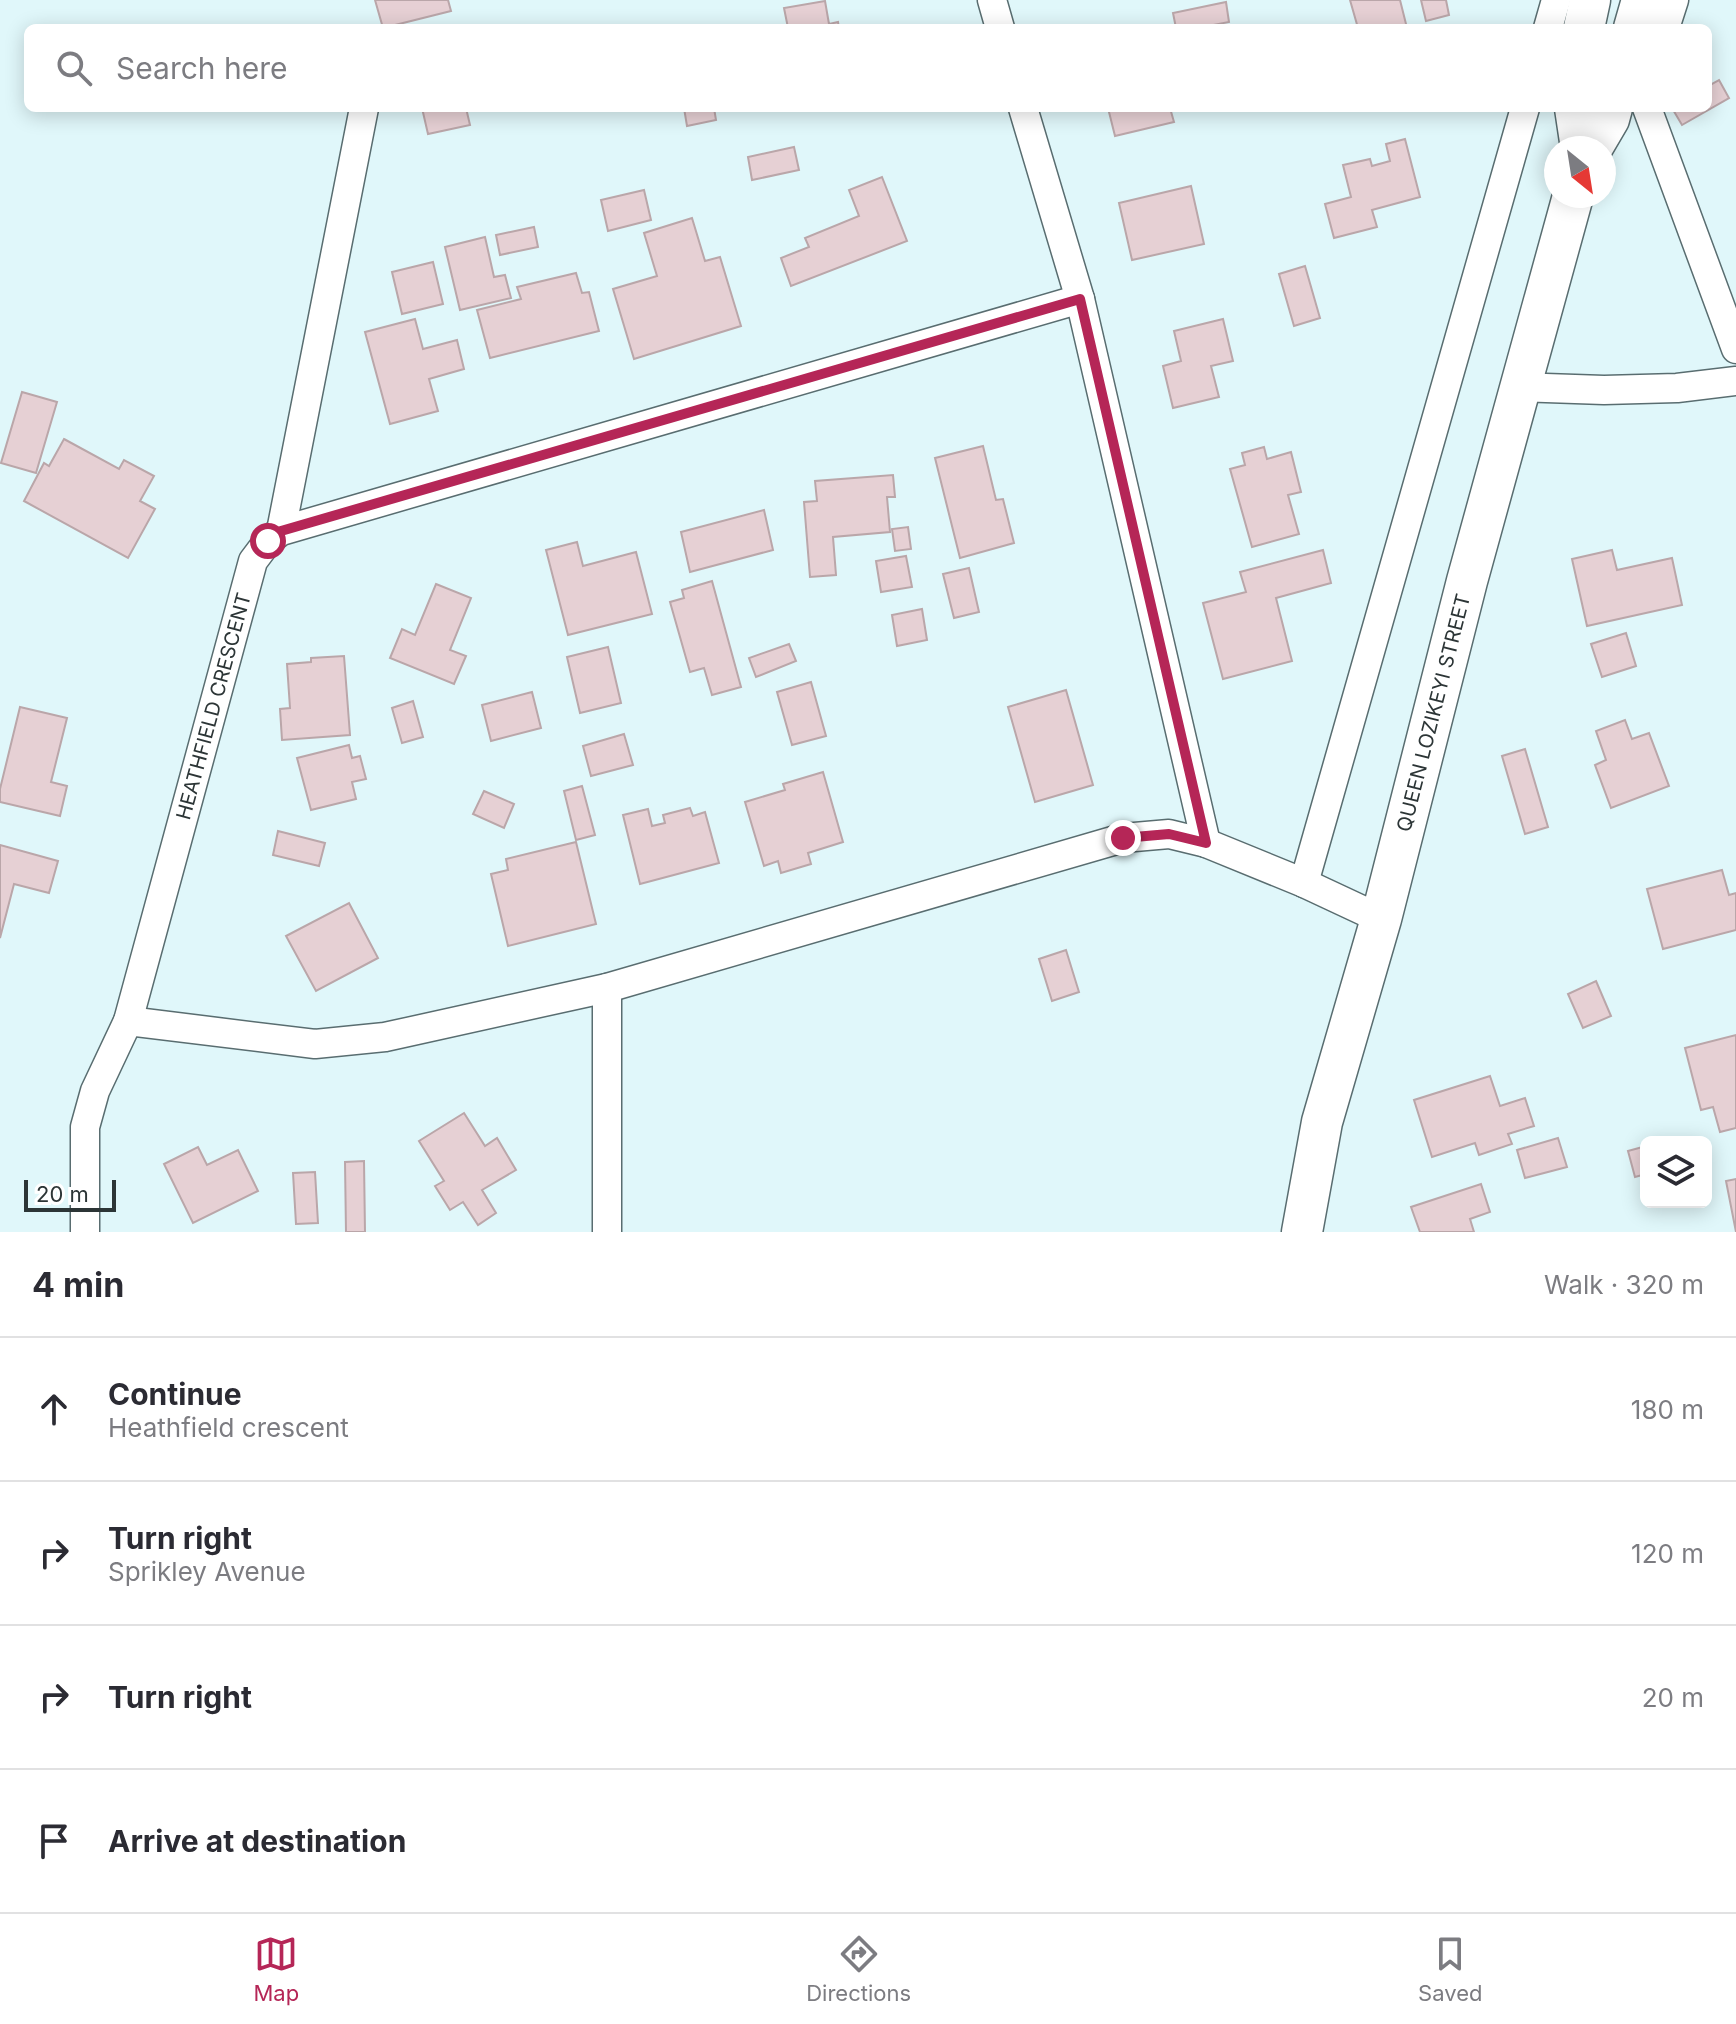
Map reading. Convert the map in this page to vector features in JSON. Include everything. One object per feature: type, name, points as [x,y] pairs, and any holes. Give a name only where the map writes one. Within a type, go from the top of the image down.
[{"type":"main road","points":[[1585,24],[1590,0]]},
{"type":"main road","points":[[1610,24],[1615,0]]},
{"type":"main road","points":[[1635,24],[1642,0]]},
{"type":"main road","points":[[1576,112],[1581,136]]},
{"type":"main road","points":[[1586,136],[1592,112]]},
{"type":"main road","points":[[1599,136],[1611,112]]},
{"type":"main road","name":"QUEEN LOZIKEYI STREET","points":[[1302,1232],[1322,1122],[1381,919],[1467,581],[1570,208]]},
{"type":"street","points":[[992,0],[999,24]]},
{"type":"street","points":[[1549,24],[1556,0]]},
{"type":"street","points":[[1666,24],[1674,0]]},
{"type":"street","points":[[363,112],[281,531],[1080,299]]},
{"type":"street","points":[[1024,112],[1080,299],[1206,843]]},
{"type":"street","points":[[1304,883],[1524,112]]},
{"type":"street","points":[[1648,112],[1736,349]]},
{"type":"street","points":[[1519,387],[1604,390],[1677,388],[1736,381]]},
{"type":"street","name":"HEATHFIELD CRESCENT","points":[[85,1232],[85,1127],[95,1091],[128,1021],[253,561],[268,541],[281,531]]},
{"type":"street","points":[[128,1021],[315,1044],[385,1037],[607,988],[1123,838],[1169,834],[1206,843],[1381,919]]},
{"type":"street","points":[[607,988],[607,1232]]},
{"type":"building","points":[[375,0],[448,0],[451,11],[399,24],[382,24]]},
{"type":"building","points":[[1350,0],[1400,0],[1406,24],[1357,24]]},
{"type":"building","points":[[1421,0],[1446,0],[1449,15],[1426,21]]},
{"type":"building","points":[[825,1],[829,24],[787,24],[784,8]]},
{"type":"building","points":[[1226,2],[1229,22],[1175,24],[1173,13]]},
{"type":"building","points":[[1719,80],[1729,98],[1712,108],[1712,84]]},
{"type":"building","points":[[423,112],[467,112],[470,125],[428,134]]},
{"type":"building","points":[[685,112],[715,112],[716,120],[687,126]]},
{"type":"building","points":[[1109,112],[1171,112],[1174,122],[1115,136]]},
{"type":"building","points":[[1674,112],[1705,112],[1682,125]]},
{"type":"building","points":[[1405,139],[1420,197],[1372,210],[1377,227],[1334,238],[1325,204],[1351,197],[1343,165],[1370,159],[1372,166],[1390,161],[1386,144]]},
{"type":"building","points":[[794,147],[799,170],[752,180],[748,157]]},
{"type":"building","points":[[882,177],[907,241],[791,286],[781,258],[809,247],[805,238],[859,216],[849,190]]},
{"type":"building","points":[[1191,186],[1204,244],[1132,260],[1119,203]]},
{"type":"building","points":[[644,190],[651,220],[608,231],[601,200]]},
{"type":"building","points":[[692,218],[705,261],[720,257],[741,326],[634,359],[613,289],[657,276],[644,233]]},
{"type":"building","points":[[534,227],[538,247],[500,255],[496,235]]},
{"type":"building","points":[[485,237],[494,277],[505,275],[511,298],[460,310],[445,247]]},
{"type":"building","points":[[433,262],[443,304],[402,314],[392,272]]},
{"type":"building","points":[[1305,266],[1320,318],[1294,326],[1279,274]]},
{"type":"building","points":[[576,273],[582,293],[589,292],[599,331],[490,358],[477,310],[521,299],[517,287]]},
{"type":"building","points":[[415,319],[423,349],[457,340],[464,369],[429,379],[438,411],[390,424],[365,332]]},
{"type":"building","points":[[1223,319],[1233,361],[1211,366],[1219,397],[1173,408],[1163,366],[1181,361],[1174,331]]},
{"type":"building","points":[[22,392],[57,402],[36,473],[1,463]]},
{"type":"building","points":[[64,439],[119,469],[124,460],[154,476],[140,501],[155,509],[128,558],[24,501],[44,463],[49,466]]},
{"type":"building","points":[[983,446],[996,500],[1003,499],[1014,543],[960,558],[935,458]]},
{"type":"building","points":[[1264,447],[1267,459],[1291,452],[1301,492],[1288,495],[1299,534],[1252,547],[1230,469],[1245,465],[1242,453]]},
{"type":"building","points":[[893,475],[895,497],[887,497],[890,532],[833,537],[836,575],[810,577],[804,502],[817,501],[815,481]]},
{"type":"building","points":[[764,510],[773,550],[690,572],[681,532]]},
{"type":"building","points":[[908,527],[911,549],[895,551],[892,529]]},
{"type":"building","points":[[577,542],[583,566],[636,552],[652,614],[568,635],[546,550]]},
{"type":"building","points":[[1323,550],[1331,583],[1276,598],[1292,661],[1223,679],[1203,603],[1246,592],[1240,572]]},
{"type":"building","points":[[1612,550],[1617,570],[1672,558],[1682,605],[1587,626],[1572,559]]},
{"type":"building","points":[[906,556],[912,587],[881,592],[876,561]]},
{"type":"building","points":[[969,568],[979,612],[954,618],[943,574]]},
{"type":"building","points":[[712,581],[741,687],[712,695],[704,668],[690,672],[670,602],[684,598],[682,590]]},
{"type":"building","points":[[436,584],[471,598],[450,650],[466,656],[454,684],[390,658],[402,629],[415,635]]},
{"type":"building","points":[[922,609],[927,640],[897,646],[892,615]]},
{"type":"building","points":[[1626,633],[1636,666],[1602,677],[1591,644]]},
{"type":"building","points":[[789,644],[796,661],[756,677],[749,658]]},
{"type":"building","points":[[608,647],[621,703],[580,713],[567,657]]},
{"type":"building","points":[[344,656],[350,735],[282,740],[280,709],[290,708],[287,664],[311,662],[311,658]]},
{"type":"building","points":[[811,682],[826,736],[792,745],[777,692]]},
{"type":"building","points":[[1066,690],[1093,785],[1035,802],[1008,707]]},
{"type":"building","points":[[532,692],[541,728],[491,741],[482,705]]},
{"type":"building","points":[[413,701],[423,737],[402,743],[392,708]]},
{"type":"building","points":[[20,707],[67,718],[51,782],[67,786],[60,816],[0,802],[0,789]]},
{"type":"building","points":[[1625,720],[1632,739],[1649,733],[1669,786],[1611,808],[1595,765],[1606,760],[1596,731]]},
{"type":"building","points":[[624,734],[633,765],[591,776],[583,746]]},
{"type":"building","points":[[349,745],[352,758],[360,756],[366,779],[352,782],[356,799],[311,810],[297,758]]},
{"type":"building","points":[[1525,749],[1548,827],[1525,834],[1502,756]]},
{"type":"building","points":[[823,772],[843,842],[808,853],[811,864],[781,873],[778,861],[764,866],[745,802],[785,790],[783,784]]},
{"type":"building","points":[[582,786],[595,835],[576,840],[564,791]]},
{"type":"building","points":[[484,791],[514,804],[504,828],[473,814]]},
{"type":"building","points":[[690,808],[693,816],[705,812],[719,863],[640,884],[623,815],[648,809],[652,826],[665,823],[663,815]]},
{"type":"building","points":[[278,831],[325,843],[319,866],[273,855]]},
{"type":"building","points":[[576,842],[596,924],[508,946],[491,874],[508,870],[506,859]]},
{"type":"building","points":[[0,845],[58,861],[49,893],[14,884],[0,938]]},
{"type":"building","points":[[1722,870],[1729,895],[1736,893],[1736,930],[1663,949],[1647,889]]},
{"type":"building","points":[[349,903],[378,958],[316,991],[286,936]]},
{"type":"building","points":[[1066,950],[1079,992],[1052,1001],[1039,959]]},
{"type":"building","points":[[1596,981],[1611,1016],[1583,1028],[1568,994]]},
{"type":"building","points":[[1736,1035],[1736,1128],[1720,1132],[1713,1107],[1701,1110],[1685,1048]]},
{"type":"building","points":[[1490,1076],[1500,1106],[1525,1098],[1534,1126],[1508,1134],[1512,1144],[1479,1155],[1475,1143],[1432,1157],[1414,1100]]},
{"type":"building","points":[[464,1113],[485,1146],[497,1138],[516,1170],[482,1190],[496,1213],[478,1225],[463,1202],[450,1210],[435,1186],[444,1181],[419,1141]]},
{"type":"building","points":[[1558,1138],[1567,1167],[1525,1178],[1517,1150]]},
{"type":"building","points":[[198,1147],[207,1165],[238,1150],[258,1191],[193,1223],[164,1164]]},
{"type":"building","points":[[1640,1148],[1640,1176],[1635,1177],[1628,1151]]},
{"type":"building","points":[[364,1161],[365,1232],[346,1232],[345,1162]]},
{"type":"building","points":[[315,1172],[318,1223],[296,1224],[293,1173]]},
{"type":"building","points":[[1736,1179],[1736,1232],[1726,1181]]},
{"type":"building","points":[[1481,1184],[1490,1212],[1470,1219],[1474,1232],[1420,1232],[1411,1207]]},
{"type":"route","points":[[268,541],[281,531],[1080,299],[1206,843],[1169,834],[1123,838]]}]
